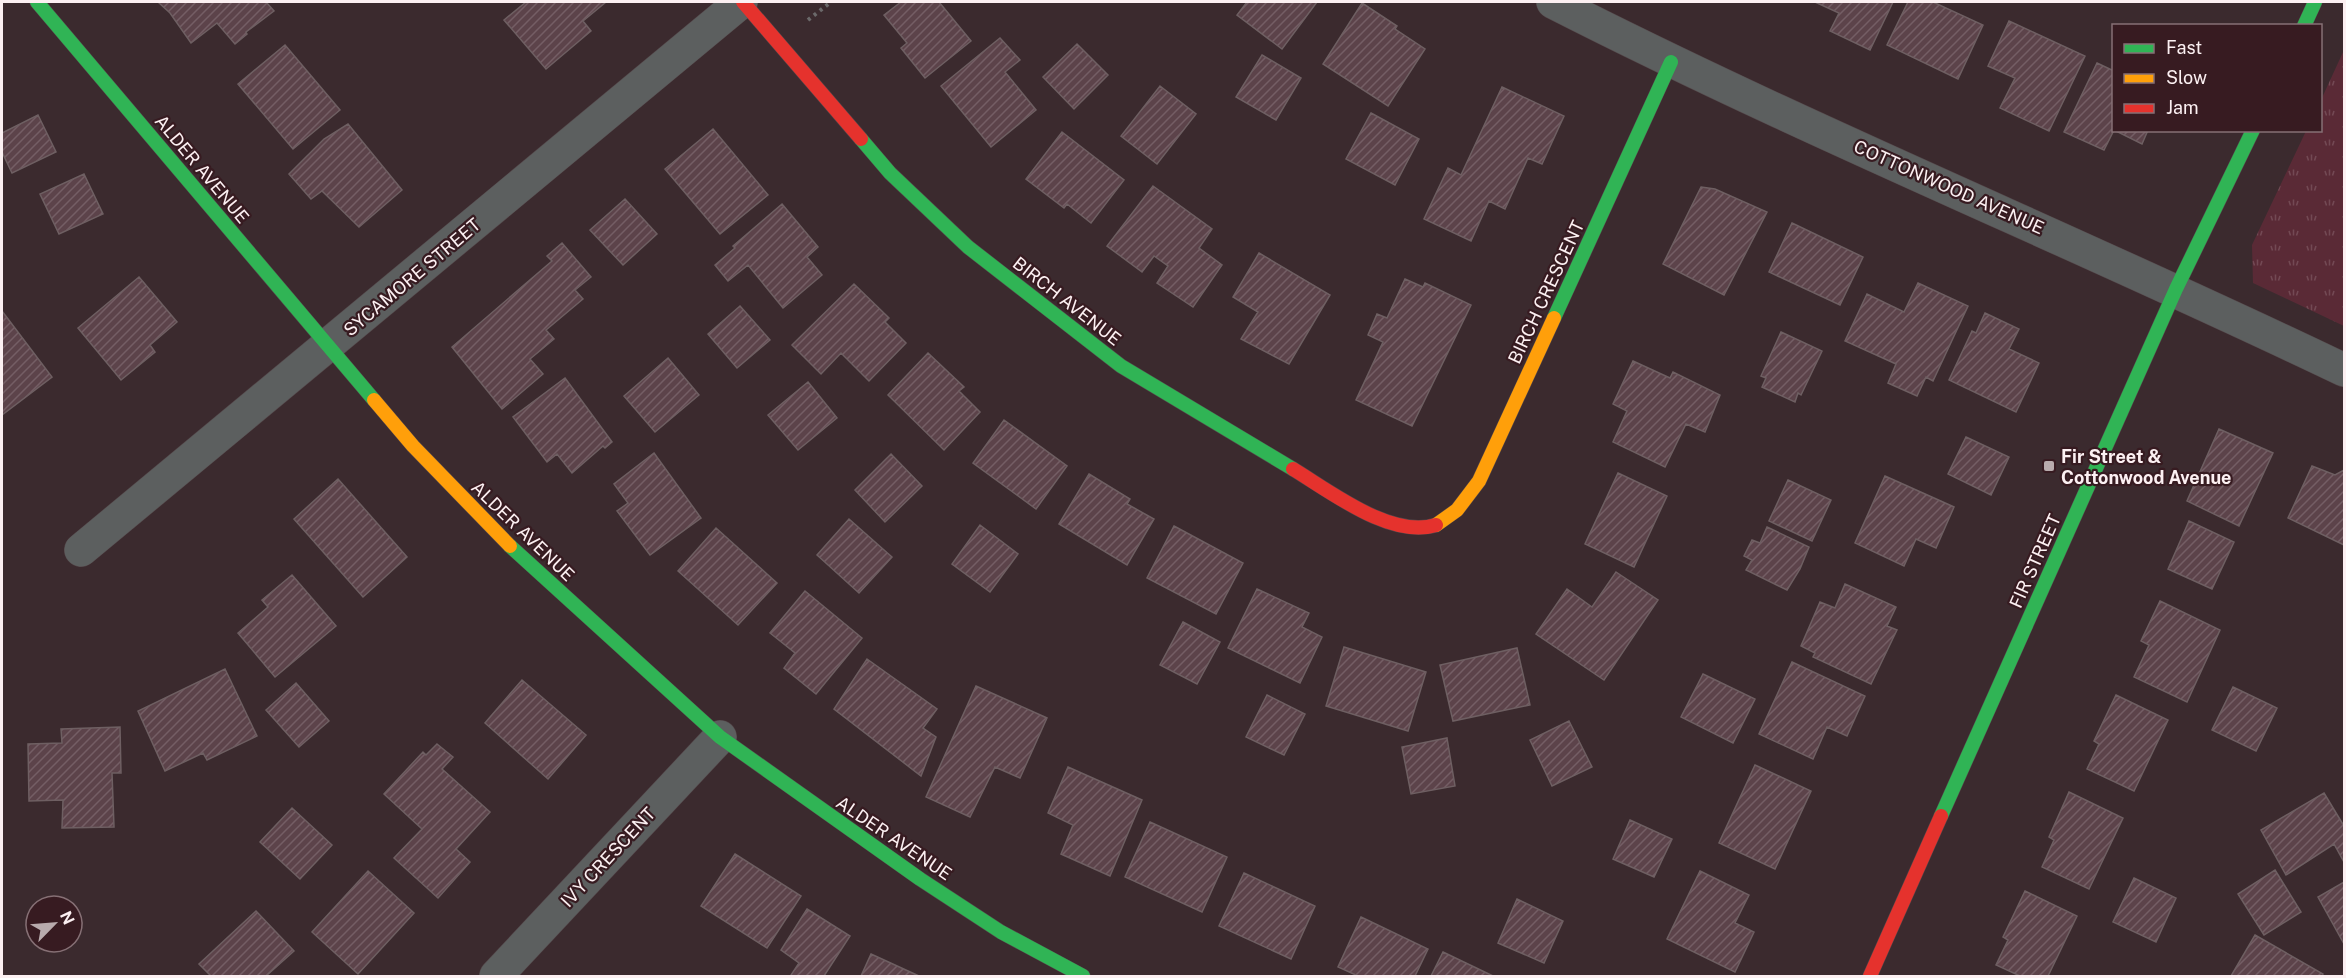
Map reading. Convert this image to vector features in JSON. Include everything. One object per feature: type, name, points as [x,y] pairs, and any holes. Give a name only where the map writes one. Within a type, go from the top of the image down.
[{"type":"street","name":"ALDER AVENUE","points":[[37,2],[413,446],[507,543],[720,737],[824,813],[974,914],[1083,976]]},
{"type":"street","name":"SYCAMORE STREET","points":[[81,550],[742,2]]},
{"type":"street","name":"BIRCH AVENUE","points":[[742,2],[890,173],[969,247],[1083,338],[1174,400],[1373,516],[1392,525],[1439,526]]},
{"type":"street","name":"COTTONWOOD AVENUE","points":[[1553,2],[1671,62],[2176,289],[2344,370]]},
{"type":"street","points":[[2305,24],[2315,2]]},
{"type":"street","name":"BIRCH CRESCENT","points":[[1439,526],[1460,511],[1479,481],[1671,62]]},
{"type":"street","name":"FIR STREET","points":[[1870,976],[2176,289],[2252,132]]},
{"type":"street","name":"IVY CRESCENT","points":[[496,976],[720,737]]},
{"type":"green space","points":[[2344,50],[2344,326],[2253,283],[2252,245],[2306,132],[2322,132],[2322,98]]},
{"type":"building","points":[[158,2],[266,2],[274,11],[246,32],[247,34],[235,44],[217,23],[191,43],[170,13]]},
{"type":"building","points":[[526,2],[606,2],[583,21],[591,31],[546,69],[504,20]]},
{"type":"building","points":[[901,2],[939,2],[971,41],[925,78],[901,48],[907,43],[884,15]]},
{"type":"building","points":[[1247,2],[1317,2],[1282,49],[1237,15]]},
{"type":"building","points":[[1815,2],[1893,2],[1870,50],[1830,31],[1839,13]]},
{"type":"building","points":[[1908,2],[1933,2],[1983,25],[1958,79],[1887,45]]},
{"type":"building","points":[[1362,3],[1397,26],[1395,29],[1425,49],[1388,106],[1323,64]]},
{"type":"building","points":[[2009,21],[2085,56],[2049,131],[2000,108],[2015,78],[1988,66]]},
{"type":"building","points":[[1000,38],[1020,60],[1005,72],[1036,110],[991,147],[941,86]]},
{"type":"building","points":[[1077,44],[1108,75],[1074,109],[1043,77]]},
{"type":"building","points":[[285,45],[340,110],[293,149],[238,84]]},
{"type":"building","points":[[1262,55],[1301,78],[1276,120],[1236,97]]},
{"type":"building","points":[[2097,63],[2112,70],[2113,132],[2104,150],[2064,132]]},
{"type":"building","points":[[1160,86],[1196,114],[1157,164],[1121,136]]},
{"type":"building","points":[[1502,87],[1564,116],[1542,164],[1528,158],[1505,209],[1489,201],[1471,241],[1424,219],[1448,168],[1461,175]]},
{"type":"building","points":[[1371,113],[1419,139],[1395,185],[1346,159]]},
{"type":"building","points":[[38,115],[56,152],[12,173],[2,152],[2,133]]},
{"type":"building","points":[[348,124],[402,190],[359,227],[322,191],[311,199],[289,174],[324,139]]},
{"type":"building","points":[[713,129],[768,195],[720,234],[665,169]]},
{"type":"building","points":[[1062,132],[1124,180],[1091,223],[1067,204],[1064,208],[1026,179]]},
{"type":"building","points":[[2118,132],[2147,132],[2142,144]]},
{"type":"building","points":[[84,174],[103,214],[59,234],[40,194]]},
{"type":"building","points":[[1153,186],[1212,229],[1199,248],[1222,265],[1193,307],[1157,283],[1168,266],[1154,256],[1142,272],[1107,246]]},
{"type":"building","points":[[1701,187],[1715,189],[1767,212],[1724,295],[1663,264]]},
{"type":"building","points":[[625,199],[657,234],[623,265],[590,230]]},
{"type":"building","points":[[782,204],[818,247],[807,257],[822,275],[783,308],[748,265],[728,281],[715,265],[735,248],[733,246]]},
{"type":"building","points":[[1792,223],[1863,257],[1840,305],[1769,272]]},
{"type":"building","points":[[562,243],[591,277],[575,290],[583,299],[546,330],[554,339],[530,359],[543,374],[502,409],[452,347],[552,261],[547,256]]},
{"type":"building","points":[[1259,253],[1330,295],[1289,364],[1241,339],[1258,312],[1233,297]]},
{"type":"building","points":[[139,277],[177,322],[150,345],[155,352],[121,380],[78,328]]},
{"type":"building","points":[[1405,279],[1423,287],[1425,283],[1471,305],[1412,426],[1356,400],[1383,342],[1368,335],[1377,314],[1387,318]]},
{"type":"building","points":[[1918,283],[1968,306],[1933,381],[1926,377],[1917,396],[1888,383],[1896,364],[1845,341],[1867,294],[1904,312]]},
{"type":"building","points":[[854,284],[889,318],[885,322],[906,343],[869,381],[841,353],[821,374],[792,345]]},
{"type":"building","points":[[740,306],[770,340],[737,368],[708,334]]},
{"type":"building","points":[[2,311],[52,377],[2,415]]},
{"type":"building","points":[[1985,313],[2019,329],[2009,349],[2039,363],[2016,412],[1949,380],[1972,331],[1976,333]]},
{"type":"building","points":[[1781,332],[1822,351],[1801,395],[1798,393],[1795,402],[1762,387],[1766,378],[1761,376]]},
{"type":"building","points":[[928,353],[964,387],[959,391],[980,412],[944,450],[888,395]]},
{"type":"building","points":[[668,358],[699,395],[655,432],[624,396]]},
{"type":"building","points":[[1633,361],[1670,378],[1673,372],[1720,395],[1705,432],[1686,424],[1665,467],[1613,442],[1627,411],[1613,404]]},
{"type":"building","points":[[565,378],[612,442],[605,448],[603,446],[572,473],[557,454],[547,462],[513,417]]},
{"type":"building","points":[[808,382],[837,418],[798,450],[768,415]]},
{"type":"building","points":[[1004,420],[1067,466],[1036,509],[973,463]]},
{"type":"building","points":[[2219,429],[2273,453],[2239,526],[2187,501]]},
{"type":"building","points":[[1966,437],[2009,457],[1991,495],[1948,474]]},
{"type":"building","points":[[654,453],[701,518],[650,555],[617,511],[628,503],[614,484]]},
{"type":"building","points":[[891,454],[922,486],[885,522],[855,490]]},
{"type":"building","points":[[2312,466],[2335,475],[2344,470],[2344,545],[2288,518]]},
{"type":"building","points":[[1618,473],[1667,496],[1634,567],[1585,544]]},
{"type":"building","points":[[1089,474],[1130,499],[1127,504],[1154,519],[1127,565],[1059,524]]},
{"type":"building","points":[[1885,476],[1954,507],[1936,548],[1916,539],[1904,566],[1855,543]]},
{"type":"building","points":[[338,479],[407,557],[363,597],[294,519]]},
{"type":"building","points":[[1788,480],[1831,500],[1812,541],[1769,521]]},
{"type":"building","points":[[849,519],[892,557],[859,593],[817,555]]},
{"type":"building","points":[[2189,521],[2234,542],[2212,589],[2168,569]]},
{"type":"building","points":[[980,525],[1018,554],[990,592],[952,564]]},
{"type":"building","points":[[1174,526],[1243,563],[1216,614],[1147,578]]},
{"type":"building","points":[[1767,527],[1809,547],[1800,569],[1787,590],[1746,570],[1752,560],[1744,556],[1752,540],[1760,543]]},
{"type":"building","points":[[716,528],[777,583],[738,625],[678,571]]},
{"type":"building","points":[[1616,572],[1658,600],[1604,680],[1536,634],[1567,589],[1592,607]]},
{"type":"building","points":[[292,575],[336,626],[275,677],[238,633],[268,607],[262,600]]},
{"type":"building","points":[[1845,584],[1896,607],[1887,626],[1897,630],[1871,684],[1813,657],[1815,653],[1801,646],[1820,602],[1835,608]]},
{"type":"building","points":[[1257,589],[1309,613],[1302,627],[1322,637],[1300,683],[1228,648]]},
{"type":"building","points":[[805,591],[862,638],[816,694],[784,668],[795,653],[770,633]]},
{"type":"building","points":[[2160,601],[2220,630],[2187,702],[2134,677],[2149,645],[2141,641]]},
{"type":"building","points":[[1183,622],[1220,642],[1197,684],[1160,665]]},
{"type":"building","points":[[1344,647],[1426,672],[1408,731],[1326,706]]},
{"type":"building","points":[[1517,648],[1530,705],[1453,721],[1440,665]]},
{"type":"building","points":[[867,659],[937,709],[923,728],[936,737],[921,776],[834,709]]},
{"type":"building","points":[[1792,662],[1865,696],[1847,736],[1827,727],[1813,759],[1759,734]]},
{"type":"building","points":[[225,669],[257,736],[207,760],[203,753],[165,771],[138,711]]},
{"type":"building","points":[[1703,674],[1755,699],[1733,743],[1681,717]]},
{"type":"building","points":[[522,680],[586,735],[548,779],[485,723]]},
{"type":"building","points":[[296,683],[329,721],[299,747],[266,710]]},
{"type":"building","points":[[976,686],[1047,718],[1020,778],[995,767],[970,817],[926,797]]},
{"type":"building","points":[[2233,687],[2277,708],[2256,751],[2212,730]]},
{"type":"building","points":[[1267,695],[1305,714],[1284,755],[1246,737]]},
{"type":"building","points":[[2116,695],[2168,720],[2134,791],[2087,769],[2099,744],[2094,741]]},
{"type":"building","points":[[1569,721],[1592,767],[1552,786],[1530,740]]},
{"type":"building","points":[[120,727],[121,773],[112,773],[114,827],[62,828],[63,800],[29,801],[28,744],[62,743],[61,729]]},
{"type":"building","points":[[1447,738],[1455,786],[1411,794],[1402,747]]},
{"type":"building","points":[[437,744],[453,757],[442,769],[490,812],[456,849],[470,862],[438,898],[394,858],[422,829],[384,794],[423,752],[426,755]]},
{"type":"building","points":[[1755,765],[1811,791],[1775,869],[1719,843]]},
{"type":"building","points":[[1068,767],[1142,800],[1110,876],[1061,854],[1073,825],[1048,813]]},
{"type":"building","points":[[2069,792],[2123,818],[2089,889],[2042,867],[2054,840],[2049,837]]},
{"type":"building","points":[[2324,793],[2344,826],[2344,862],[2334,844],[2286,875],[2261,830]]},
{"type":"building","points":[[292,808],[332,845],[300,879],[260,842]]},
{"type":"building","points":[[1630,820],[1672,839],[1654,877],[1613,859]]},
{"type":"building","points":[[1150,822],[1227,857],[1202,912],[1125,877]]},
{"type":"building","points":[[735,854],[801,896],[767,948],[701,906]]},
{"type":"building","points":[[2275,870],[2301,912],[2264,935],[2238,894]]},
{"type":"building","points":[[368,871],[414,913],[358,974],[312,932]]},
{"type":"building","points":[[1700,871],[1749,895],[1735,923],[1754,932],[1735,972],[1667,939]]},
{"type":"building","points":[[1244,873],[1315,906],[1291,959],[1219,926]]},
{"type":"building","points":[[2134,878],[2176,898],[2156,942],[2113,922]]},
{"type":"building","points":[[2344,882],[2344,944],[2318,897]]},
{"type":"building","points":[[2025,891],[2077,916],[2048,976],[2020,976],[1996,965],[2008,940],[2003,937]]},
{"type":"building","points":[[1517,899],[1563,921],[1544,963],[1498,943]]},
{"type":"building","points":[[807,909],[850,936],[824,976],[791,975],[799,963],[781,950]]},
{"type":"building","points":[[256,911],[294,951],[266,976],[211,976],[199,964]]},
{"type":"building","points":[[1361,917],[1428,949],[1415,976],[1358,976],[1338,967]]},
{"type":"building","points":[[2255,935],[2323,974],[2322,976],[2231,976]]},
{"type":"building","points":[[1443,952],[1493,976],[1431,976]]},
{"type":"building","points":[[871,954],[919,976],[861,976]]},
{"type":"traffic: fast","points":[[37,2],[374,400]]},
{"type":"traffic: fast","points":[[2305,24],[2315,2]]},
{"type":"traffic: fast","points":[[1554,318],[1671,62]]},
{"type":"traffic: fast","points":[[1941,816],[2176,289],[2252,132]]},
{"type":"traffic: fast","points":[[861,139],[890,173],[968,247],[1121,366],[1293,469]]},
{"type":"traffic: fast","points":[[510,546],[720,737],[920,879],[1001,932],[1083,976]]},
{"type":"traffic: slow","points":[[1436,525],[1457,510],[1479,481],[1554,318]]},
{"type":"traffic: slow","points":[[374,400],[413,446],[510,546]]},
{"type":"traffic: jam","points":[[743,2],[861,139]]},
{"type":"traffic: jam","points":[[1293,469],[1343,501],[1381,519],[1418,528],[1436,525]]},
{"type":"traffic: jam","points":[[1870,976],[1941,816]]},
{"type":"place","name":"Fir Street & Cottonwood Avenue","points":[[2049,466]]}]
